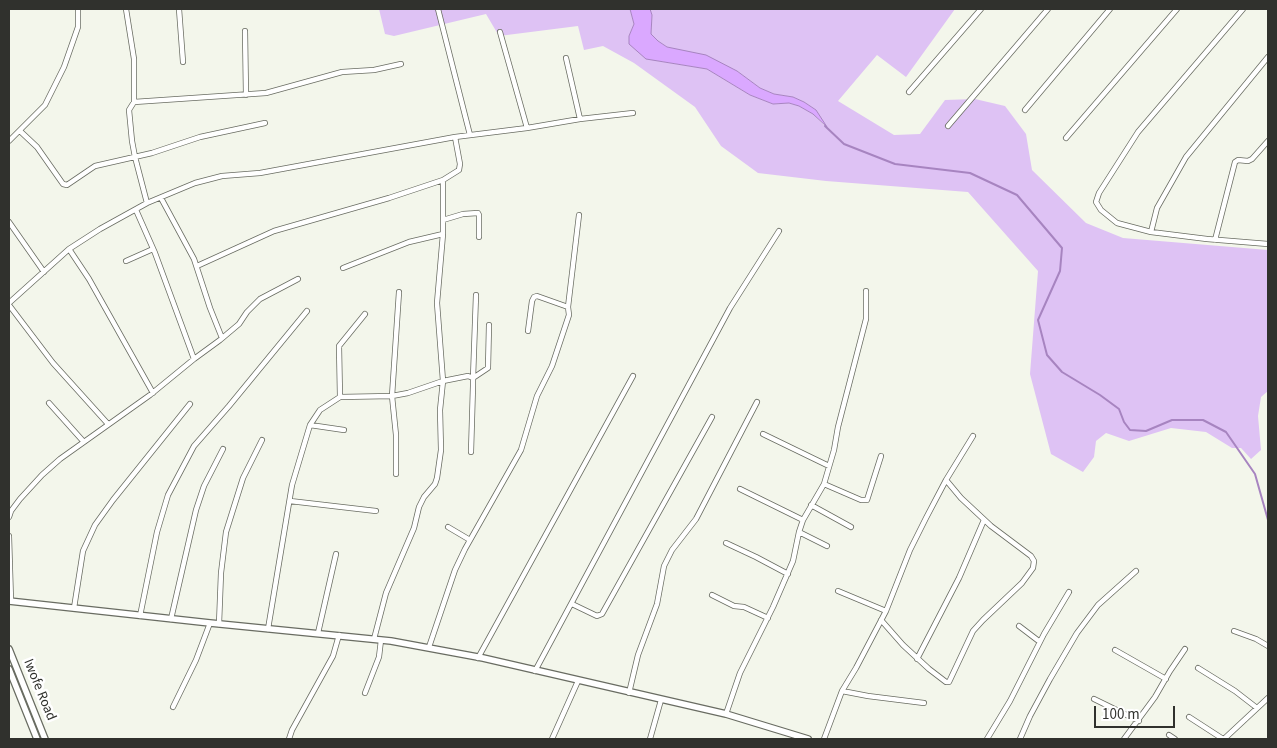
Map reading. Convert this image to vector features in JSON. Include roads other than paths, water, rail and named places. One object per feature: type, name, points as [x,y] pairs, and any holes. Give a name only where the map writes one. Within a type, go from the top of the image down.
[{"type":"street","points":[[9,141],[45,105],[64,67],[78,28],[78,9]]},
{"type":"street","points":[[126,9],[134,59],[134,102],[129,110],[135,157],[147,203]]},
{"type":"street","points":[[179,9],[183,62]]},
{"type":"street","points":[[438,9],[470,135]]},
{"type":"street","points":[[908,92],[981,9]]},
{"type":"street","points":[[948,126],[1048,9]]},
{"type":"street","points":[[1025,110],[1110,9]]},
{"type":"street","points":[[1066,138],[1177,9]]},
{"type":"street","points":[[1243,9],[1138,132],[1099,193],[1096,202],[1101,210],[1117,223],[1150,232],[1268,244]]},
{"type":"street","points":[[246,31],[246,95]]},
{"type":"street","points":[[500,32],[527,128]]},
{"type":"street","points":[[1150,232],[1157,208],[1186,157],[1268,57]]},
{"type":"street","points":[[566,58],[580,119]]},
{"type":"street","points":[[134,102],[266,93],[342,72],[374,70],[400,64]]},
{"type":"street","points":[[108,424],[53,363],[9,304],[69,249],[100,229],[147,203],[195,183],[222,176],[260,173],[455,137],[633,113]]},
{"type":"street","points":[[20,131],[37,147],[63,184],[67,185],[96,166],[152,153],[200,137],[265,124]]},
{"type":"street","points":[[197,266],[274,231],[444,180],[459,170],[460,164],[455,137]]},
{"type":"street","points":[[1215,240],[1235,162],[1252,159],[1268,141]]},
{"type":"street","points":[[374,639],[386,593],[414,528],[419,507],[437,478],[441,450],[440,410],[443,381],[437,303],[443,234],[444,180]]},
{"type":"street","points":[[161,198],[197,266],[222,338]]},
{"type":"street","points":[[136,210],[153,249],[194,359]]},
{"type":"street","points":[[443,220],[463,214],[478,213],[479,237]]},
{"type":"street","points":[[429,648],[455,570],[521,450],[538,396],[552,366],[569,315],[568,307],[579,215]]},
{"type":"street","points":[[9,222],[44,272]]},
{"type":"street","points":[[535,671],[730,308],[779,231]]},
{"type":"street","points":[[343,268],[409,242],[443,234]]},
{"type":"street","points":[[69,249],[89,279],[153,393]]},
{"type":"street","points":[[126,261],[153,249]]},
{"type":"street","points":[[9,517],[20,499],[42,475],[83,441],[153,393],[222,338],[239,324],[247,312],[260,299],[298,279]]},
{"type":"street","points":[[726,714],[740,673],[788,574],[797,550],[799,532],[803,520],[824,484],[866,319],[866,291]]},
{"type":"street","points":[[396,474],[396,435],[392,396],[399,292]]},
{"type":"street","points":[[470,452],[476,294]]},
{"type":"street","points":[[528,331],[534,297],[537,296],[568,307]]},
{"type":"street","points":[[140,616],[157,532],[168,495],[194,446],[307,311]]},
{"type":"street","points":[[340,397],[340,346],[365,314]]},
{"type":"street","points":[[473,378],[488,368],[489,325]]},
{"type":"street","points":[[268,629],[292,485],[310,425],[320,410],[340,397],[392,396],[408,393],[443,381],[468,376],[473,378]]},
{"type":"street","points":[[478,658],[632,376]]},
{"type":"street","points":[[629,693],[638,655],[657,604],[664,566],[672,550],[696,519],[757,402]]},
{"type":"street","points":[[49,403],[83,441]]},
{"type":"street","points":[[74,608],[83,551],[96,525],[113,500],[190,404]]},
{"type":"street","points":[[572,604],[597,616],[602,614],[712,417]]},
{"type":"street","points":[[310,425],[344,430]]},
{"type":"street","points":[[764,434],[829,466]]},
{"type":"street","points":[[824,739],[842,691],[886,611],[910,550],[946,480],[973,436]]},
{"type":"street","points":[[219,624],[221,573],[226,532],[243,478],[262,440]]},
{"type":"street","points":[[171,619],[196,510],[204,486],[223,448]]},
{"type":"street","points":[[824,484],[861,500],[867,500],[881,456]]},
{"type":"street","points":[[881,620],[918,659],[946,682],[949,682],[973,631],[1022,583],[1033,568],[1034,561],[1031,556],[984,520],[961,498],[946,480]]},
{"type":"street","points":[[740,489],[803,520]]},
{"type":"street","points":[[290,501],[376,511]]},
{"type":"street","points":[[811,505],[851,527]]},
{"type":"street","points":[[918,659],[959,578],[984,520]]},
{"type":"street","points":[[448,527],[470,540]]},
{"type":"street","points":[[799,532],[828,546]]},
{"type":"street","points":[[9,536],[10,601],[374,639],[429,648],[726,714],[808,739]]},
{"type":"street","points":[[726,543],[788,574]]},
{"type":"street","points":[[318,634],[336,554]]},
{"type":"street","points":[[1020,739],[1050,679],[1077,633],[1098,605],[1136,570]]},
{"type":"street","points":[[838,591],[886,611]]},
{"type":"street","points":[[987,739],[1010,701],[1040,642],[1070,592]]},
{"type":"street","points":[[712,595],[734,606],[744,607],[768,618]]},
{"type":"street","points":[[173,707],[196,660],[210,623]]},
{"type":"street","points":[[1019,626],[1040,642]]},
{"type":"street","points":[[1234,631],[1256,639],[1268,646]]},
{"type":"street","points":[[290,739],[295,724],[332,656],[339,636]]},
{"type":"street","points":[[365,693],[379,657],[381,640]]},
{"type":"street","points":[[1124,739],[1139,720],[1185,649]]},
{"type":"street","name":"Iwofe Road","points":[[9,650],[45,739]]},
{"type":"street","points":[[1115,650],[1166,679]]},
{"type":"street","points":[[1198,668],[1235,691],[1257,708]]},
{"type":"street","name":"Iwofe Road","points":[[9,669],[37,739]]},
{"type":"street","points":[[552,739],[578,680]]},
{"type":"street","points":[[842,691],[924,703]]},
{"type":"street","points":[[1189,717],[1224,739],[1268,698]]},
{"type":"street","points":[[1094,699],[1139,720]]},
{"type":"street","points":[[650,739],[661,700]]},
{"type":"street","points":[[1169,735],[1175,739]]},
{"type":"waterway","points":[[825,126],[844,144],[895,164],[970,173],[1017,195],[1062,248],[1060,271],[1038,320],[1047,355],[1062,372],[1119,409],[1124,422],[1130,430],[1146,431],[1172,420],[1203,420],[1226,432],[1255,474],[1268,520]]}]
